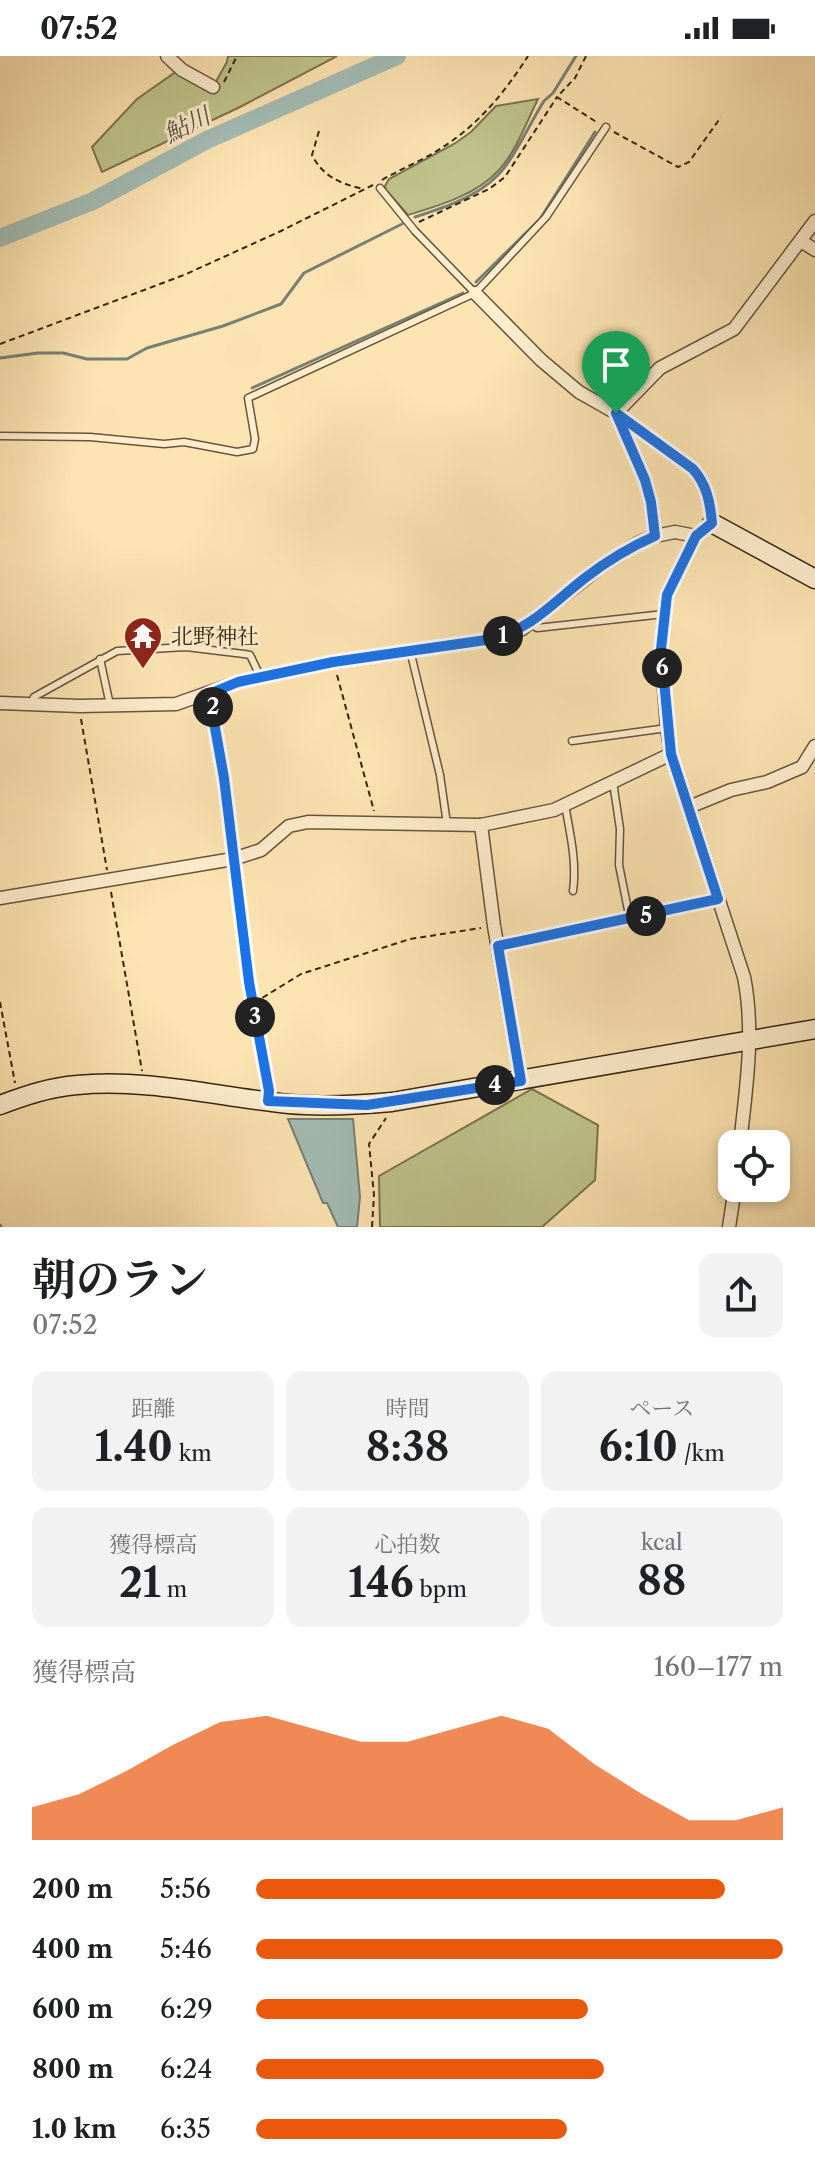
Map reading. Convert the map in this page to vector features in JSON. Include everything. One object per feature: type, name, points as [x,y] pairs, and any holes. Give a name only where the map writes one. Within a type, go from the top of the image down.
[{"type":"street","points":[[167,56],[182,70],[213,87]]},
{"type":"street","points":[[616,413],[660,368],[734,329],[815,221]]},
{"type":"street","points":[[801,241],[815,250]]},
{"type":"street","points":[[475,293],[541,360],[579,392],[616,413],[693,469],[701,478],[710,501],[712,523]]},
{"type":"street","points":[[616,413],[645,480],[655,536]]},
{"type":"street","points":[[712,523],[696,536],[667,595],[661,649],[671,754],[748,996],[749,1040],[741,1130]]},
{"type":"street","points":[[712,523],[815,579]]},
{"type":"street","points":[[0,703],[80,706],[176,704],[238,682],[333,662],[493,639],[530,624],[599,568],[655,536],[675,532],[696,536]]},
{"type":"street","points":[[689,807],[731,790],[767,782],[802,767],[814,750]]},
{"type":"street","points":[[0,898],[233,859],[261,850],[289,826],[308,822],[481,825],[554,810],[671,754]]},
{"type":"street","points":[[481,825],[494,926],[521,1081]]},
{"type":"street","points":[[498,946],[718,899]]},
{"type":"street","points":[[0,1105],[74,1085],[143,1085],[268,1101],[340,1106],[392,1102],[815,1029]]},
{"type":"street","points":[[729,1227],[733,1202]]},
{"type":"lane","points":[[0,436],[90,437],[164,444],[184,442],[227,451],[253,449],[256,445],[248,398],[475,293],[546,217],[606,127]]},
{"type":"lane","points":[[380,188],[410,225],[475,293]]},
{"type":"lane","points":[[530,624],[537,628],[664,614]]},
{"type":"lane","points":[[31,704],[34,697],[117,651],[186,647],[250,655],[261,678]]},
{"type":"lane","points":[[410,650],[445,798],[447,824]]},
{"type":"lane","points":[[100,659],[110,705]]},
{"type":"lane","points":[[572,741],[667,728]]},
{"type":"lane","points":[[613,782],[620,829],[619,865],[630,920]]},
{"type":"lane","points":[[565,805],[572,841],[573,891]]},
{"type":"path","points":[[213,87],[220,87],[228,78],[237,56]]},
{"type":"path","points":[[0,344],[184,275],[281,231],[441,149],[468,129],[505,91],[528,56]]},
{"type":"path","points":[[410,225],[489,189],[505,177],[557,97]]},
{"type":"path","points":[[683,166],[721,117]]},
{"type":"path","points":[[319,131],[312,155],[319,170],[332,179],[365,189]]},
{"type":"path","points":[[333,662],[363,762],[377,823]]},
{"type":"path","points":[[209,694],[224,778],[252,1003],[269,1091],[268,1101]]},
{"type":"path","points":[[80,706],[143,1085]]},
{"type":"path","points":[[252,1003],[301,974],[369,952],[410,939],[494,926]]},
{"type":"path","points":[[0,1002],[18,1098]]},
{"type":"path","points":[[372,1227],[374,1195],[369,1144],[390,1112],[392,1102]]},
{"type":"green space","points":[[228,56],[337,56],[238,108],[102,172],[92,147],[137,99],[177,71],[210,92]]},
{"type":"green space","points":[[538,99],[510,155],[498,171],[479,187],[456,199],[408,215],[386,190],[389,179],[454,144],[471,132],[496,106]]},
{"type":"green space","points":[[532,1089],[598,1125],[595,1180],[542,1227],[380,1227],[379,1176]]},
{"type":"water","points":[[288,1119],[353,1119],[360,1197],[357,1227],[338,1227],[327,1203],[323,1203]]},
{"type":"waterway","name":"鮎川","points":[[0,238],[93,201],[207,140],[397,56]]},
{"type":"waterway","points":[[415,217],[448,206],[490,183],[504,168],[544,101],[553,93],[576,56]]},
{"type":"waterway","points":[[476,282],[540,219],[595,132]]},
{"type":"waterway","points":[[0,358],[63,353],[87,359],[127,359],[147,348],[223,326],[281,304],[304,273],[402,224]]},
{"type":"waterway","points":[[252,388],[463,293]]},
{"type":"place","name":"北野神社","points":[[143,670]]},
{"type":"route","points":[[616,413],[693,469],[701,478],[710,501],[712,523],[696,536],[667,595],[661,649],[671,754],[718,899],[498,946],[521,1081],[367,1105],[268,1101],[269,1091],[249,982],[224,778],[209,694],[238,682],[333,662],[493,639],[530,624],[599,568],[655,536],[645,480],[616,413]]}]
